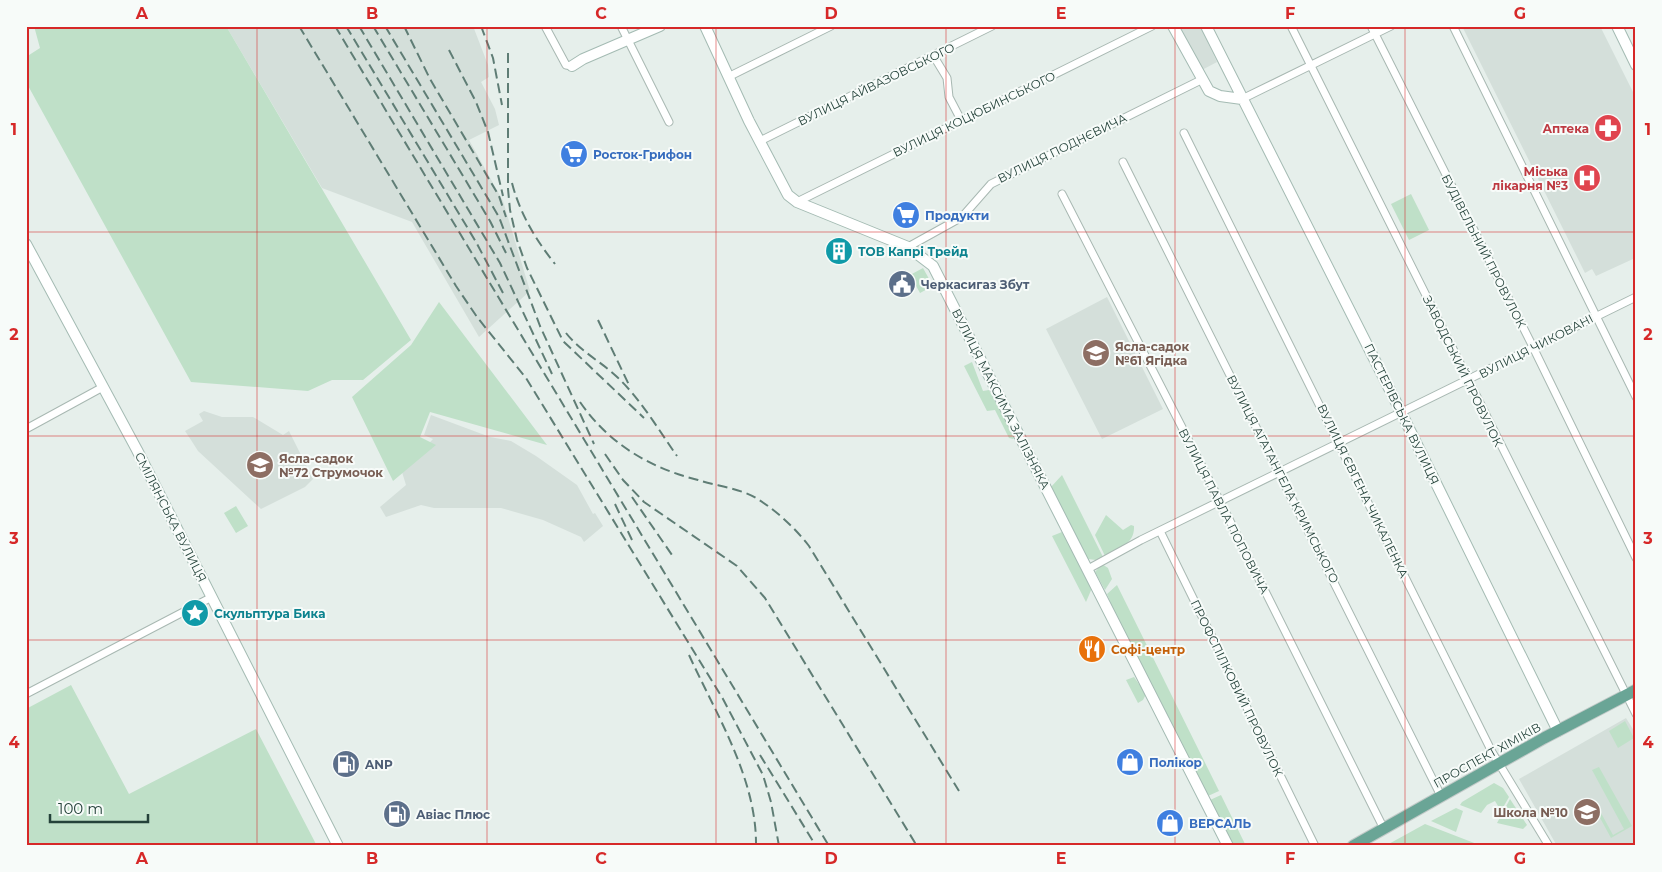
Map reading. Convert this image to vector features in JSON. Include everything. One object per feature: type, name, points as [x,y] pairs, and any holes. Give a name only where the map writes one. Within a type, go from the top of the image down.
[{"type":"main road","points":[[572,66],[660,26]]},
{"type":"main road","name":"ВУЛИЦЯ МАКСИМА ЗАЛІЗНЯКА","points":[[705,26],[785,191],[797,202],[908,246],[933,266],[1228,846]]},
{"type":"main road","points":[[1173,26],[1201,80],[1212,94],[1242,99]]},
{"type":"main road","name":"ПАСТЕРІВСЬКА ВУЛИЦЯ","points":[[1206,26],[1402,413],[1558,731]]},
{"type":"main road","points":[[1617,26],[1636,65]]},
{"type":"main road","name":"СМІЛЯНСЬКА ВУЛИЦЯ","points":[[26,244],[31,262],[103,387],[338,846]]},
{"type":"main road","name":"ПРОСПЕКТ ХІМІКІВ","points":[[1353,846],[1631,692]]},
{"type":"street","points":[[545,26],[566,65],[572,66]]},
{"type":"street","points":[[621,26],[669,122]]},
{"type":"street","points":[[728,76],[830,26]]},
{"type":"street","name":"ВУЛИЦЯ АЙВАЗОВСЬКОГО","points":[[760,141],[992,26]]},
{"type":"street","name":"ВУЛИЦЯ КОЦЮБИНСЬКОГО","points":[[797,202],[1152,26]]},
{"type":"street","name":"ЗАВОДСЬКИЙ ПРОВУЛОК","points":[[1291,26],[1499,445],[1631,692],[1636,714]]},
{"type":"street","name":"БУДІВЕЛЬНИЙ ПРОВУЛОК","points":[[1371,26],[1636,558]]},
{"type":"street","points":[[1242,99],[1391,26]]},
{"type":"street","points":[[1453,26],[1636,397]]},
{"type":"street","points":[[933,55],[946,78],[949,97],[961,120]]},
{"type":"street","name":"ВУЛИЦЯ ПОДНЄВИЧА","points":[[908,246],[962,216],[991,184],[1201,80]]},
{"type":"street","name":"ВУЛИЦЯ ЄВГЕНА ЧИКАЛЕНКА","points":[[1184,133],[1499,764],[1549,846]]},
{"type":"street","name":"ВУЛИЦЯ АГАТАНГЕЛА КРИМСЬКОГО","points":[[1123,162],[1441,796]]},
{"type":"street","name":"ВУЛИЦЯ ПАВЛА ПОПОВИЧА","points":[[1062,194],[1218,502],[1224,509],[1384,829]]},
{"type":"street","name":"ВУЛИЦЯ ЧИКОВАНІ","points":[[1088,569],[1218,502],[1280,474],[1532,347],[1636,297]]},
{"type":"street","points":[[26,429],[103,387]]},
{"type":"street","name":"ПРОФСПІЛКОВИЙ ПРОВУЛОК","points":[[1160,531],[1314,846]]},
{"type":"street","points":[[26,694],[212,597]]},
{"type":"shaded area","points":[[226,26],[473,26],[488,65],[489,77],[481,82],[495,109],[499,125],[469,140],[503,201],[530,291],[479,337],[412,222],[322,188]]},
{"type":"shaded area","points":[[1178,26],[1200,26],[1217,62],[1200,71]]},
{"type":"shaded area","name":"Міська лікарня №3","points":[[1462,26],[1600,26],[1636,98],[1636,263],[1633,259],[1596,276],[1592,269],[1585,273]]},
{"type":"shaded area","name":"Ясла-садок №61 Ягідка","points":[[1107,297],[1163,409],[1102,439],[1046,329]]},
{"type":"shaded area","name":"Ясла-садок №72 Струмочок","points":[[204,411],[222,417],[253,417],[283,435],[289,431],[313,479],[305,487],[261,509],[198,451],[185,431],[203,421],[199,414]]},
{"type":"shaded area","points":[[431,415],[490,437],[511,441],[536,456],[577,485],[593,514],[595,513],[603,526],[584,542],[581,537],[543,520],[501,508],[434,508],[421,505],[386,517],[380,507],[406,485],[402,472],[433,439],[424,435]]},
{"type":"shaded area","name":"Школа №10","points":[[1626,718],[1636,734],[1636,846],[1557,846],[1519,779]]},
{"type":"green space","points":[[34,26],[226,26],[411,340],[363,380],[332,380],[308,391],[191,382],[26,82],[26,57],[40,48]]},
{"type":"green space","points":[[1411,194],[1429,230],[1409,240],[1391,204]]},
{"type":"green space","points":[[923,268],[933,286],[920,293],[910,275]]},
{"type":"green space","points":[[439,302],[547,445],[430,412],[420,437],[436,445],[393,481],[352,397],[411,345]]},
{"type":"green space","points":[[972,362],[983,391],[989,390],[997,405],[1003,411],[1015,437],[1013,439],[1009,438],[995,410],[987,411],[964,366]]},
{"type":"green space","points":[[1062,475],[1103,557],[1096,560],[1088,559],[1051,487]]},
{"type":"green space","points":[[236,506],[248,526],[236,533],[224,513]]},
{"type":"green space","points":[[1106,515],[1123,530],[1131,525],[1134,526],[1134,532],[1125,545],[1105,556],[1095,535]]},
{"type":"green space","points":[[1062,532],[1092,588],[1086,602],[1052,536]]},
{"type":"green space","points":[[1102,564],[1108,568],[1112,579],[1105,590],[1095,572]]},
{"type":"green space","points":[[1117,585],[1219,791],[1208,796],[1117,618],[1107,594]]},
{"type":"green space","points":[[1134,677],[1146,694],[1143,700],[1138,703],[1126,680]]},
{"type":"green space","points":[[71,685],[129,794],[256,729],[317,846],[26,846],[26,709]]},
{"type":"green space","points":[[1625,721],[1634,738],[1618,748],[1609,731]]},
{"type":"green space","points":[[1599,767],[1632,826],[1611,838],[1599,816],[1601,813],[1613,835],[1624,829],[1592,770]]},
{"type":"green space","points":[[1494,783],[1503,788],[1509,797],[1501,811],[1495,801],[1487,805],[1481,813],[1460,805],[1462,802]]},
{"type":"green space","points":[[1221,795],[1246,846],[1233,846],[1210,800]]},
{"type":"green space","points":[[1510,799],[1527,825],[1523,829],[1497,823]]},
{"type":"green space","points":[[1456,808],[1463,811],[1456,832],[1431,821]]},
{"type":"green space","points":[[1425,824],[1482,846],[1420,846],[1413,843],[1412,846],[1385,846]]},
{"type":"railway","points":[[299,26],[456,286],[477,317],[526,378],[723,699],[763,775],[771,802],[779,846]]},
{"type":"railway","points":[[335,26],[829,846]]},
{"type":"railway","points":[[346,26],[476,242],[503,293]]},
{"type":"railway","points":[[359,26],[500,263],[552,374]]},
{"type":"railway","points":[[373,26],[490,221],[506,253]]},
{"type":"railway","points":[[385,26],[499,217],[540,326],[594,444]]},
{"type":"railway","points":[[404,26],[430,79],[499,196],[506,217]]},
{"type":"railway","points":[[481,26],[493,58],[502,105]]},
{"type":"railway","points":[[449,50],[476,102],[488,132],[503,196]]},
{"type":"railway","points":[[508,53],[508,189],[510,210],[517,240],[527,268],[563,341],[644,418]]},
{"type":"railway","points":[[512,183],[519,205],[529,226],[555,264]]},
{"type":"railway","points":[[598,320],[629,385]]},
{"type":"railway","points":[[566,333],[577,345],[625,385],[677,456]]},
{"type":"railway","points":[[580,402],[591,417],[617,442],[647,461],[680,475],[735,489],[756,498],[771,508],[791,526],[809,546],[959,791]]},
{"type":"railway","points":[[605,454],[623,480],[644,502],[737,566],[765,598],[917,846]]},
{"type":"railway","points":[[632,497],[672,555]]},
{"type":"railway","points":[[615,504],[632,540]]},
{"type":"railway","points":[[689,655],[733,748],[742,772],[750,796],[755,821],[756,846]]},
{"type":"railway","points":[[760,755],[816,846]]},
{"type":"place","name":"Аптека","points":[[1608,128]]},
{"type":"place","name":"Росток-Грифон","points":[[574,154]]},
{"type":"place","name":"Міська лікарня №3","points":[[1587,178]]},
{"type":"place","name":"Продукти","points":[[906,215]]},
{"type":"place","name":"ТОВ Капрі Трейд","points":[[839,251]]},
{"type":"place","name":"Черкасигаз Збут","points":[[902,284]]},
{"type":"place","name":"Ясла-садок №61 Ягідка","points":[[1096,353]]},
{"type":"place","name":"Ясла-садок №72 Струмочок","points":[[260,465]]},
{"type":"place","name":"Cкульптура Бика","points":[[195,613]]},
{"type":"place","name":"Софі-центр","points":[[1092,649]]},
{"type":"place","name":"Полікор","points":[[1130,762]]},
{"type":"place","name":"ANP","points":[[346,764]]},
{"type":"place","name":"Школа №10","points":[[1587,812]]},
{"type":"place","name":"Авіас Плюс","points":[[397,814]]},
{"type":"place","name":"ВЕРСАЛЬ","points":[[1170,823]]}]
